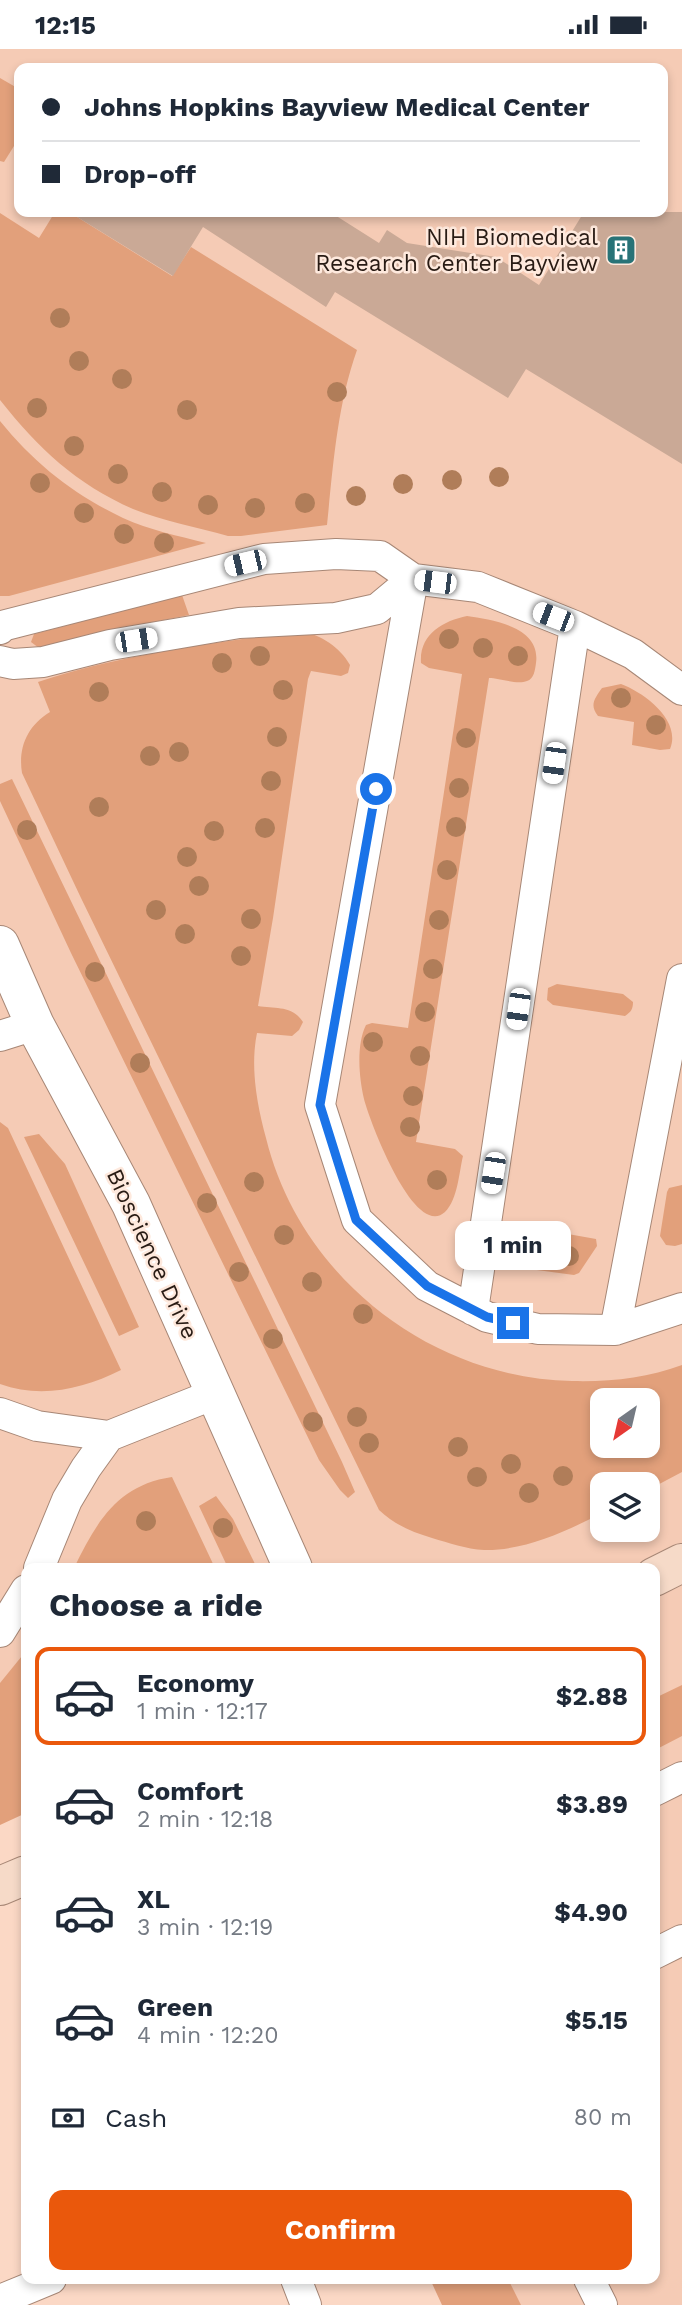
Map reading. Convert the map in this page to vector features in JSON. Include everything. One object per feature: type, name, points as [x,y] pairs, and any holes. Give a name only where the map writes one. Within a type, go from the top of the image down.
[{"type":"main road","points":[[660,1574],[682,1563]]},
{"type":"main road","points":[[0,1886],[21,1877]]},
{"type":"street","name":"Bioscience Drive","points":[[0,945],[18,1030],[131,1204],[291,1563]]},
{"type":"lane","points":[[0,629],[2,626],[264,559],[336,554],[380,556],[413,579],[478,587],[575,626],[633,654],[682,690]]},
{"type":"lane","points":[[0,661],[13,664],[43,662],[110,645],[239,623],[335,618],[377,609],[413,579]]},
{"type":"lane","points":[[413,579],[320,1105],[356,1220],[427,1286],[487,1317],[538,1329],[615,1330],[682,1308]]},
{"type":"lane","points":[[473,1310],[575,626]]},
{"type":"lane","points":[[615,1330],[682,979]]},
{"type":"lane","points":[[0,1413],[37,1426],[109,1436],[217,1393]]},
{"type":"lane","points":[[40,1563],[67,1500],[109,1436]]},
{"type":"lane","points":[[0,1632],[21,1598]]},
{"type":"lane","points":[[660,1788],[682,1777]]},
{"type":"lane","points":[[660,1951],[682,1940]]},
{"type":"lane","points":[[0,2300],[39,2284]]},
{"type":"lane","points":[[298,2284],[306,2305]]},
{"type":"lane","points":[[592,2284],[602,2305]]},
{"type":"shaded area","points":[[0,49],[682,49],[682,2305],[500,2305],[490,2284],[660,2284],[660,1563],[21,1563],[21,1748],[0,1758]]},
{"type":"shaded area","points":[[0,78],[14,86],[14,146],[4,162],[0,161]]},
{"type":"shaded area","points":[[0,213],[39,238],[52,217],[77,217],[172,276],[191,247],[357,350],[340,415],[327,525],[228,536],[168,520],[112,499],[76,476],[44,449],[0,400]]},
{"type":"shaded area","points":[[0,421],[41,464],[88,499],[133,522],[206,543],[9,596],[0,596]]},
{"type":"shaded area","points":[[182,595],[189,615],[79,637],[39,648],[31,642],[34,634]]},
{"type":"shaded area","points":[[467,616],[502,623],[523,633],[536,651],[536,663],[533,676],[527,681],[489,678],[416,1142],[455,1149],[463,1156],[453,1200],[445,1212],[433,1216],[420,1209],[407,1194],[374,1129],[364,1099],[360,1052],[366,1025],[372,1023],[408,1028],[462,674],[429,668],[421,663],[421,653],[428,637],[441,625]]},
{"type":"shaded area","points":[[301,631],[316,635],[335,647],[350,665],[348,673],[341,676],[311,671],[308,679],[258,1006],[288,1010],[303,1022],[292,1036],[257,1033],[254,1059],[266,1138],[283,1188],[308,1234],[340,1275],[378,1310],[422,1339],[469,1361],[519,1375],[572,1381],[628,1378],[682,1365],[682,1472],[660,1484],[660,1472],[590,1472],[590,1519],[560,1533],[514,1547],[484,1550],[464,1547],[411,1530],[391,1520],[379,1510],[22,773],[21,755],[26,738],[35,724],[50,712],[38,682],[103,664],[202,645]]},
{"type":"shaded area","points":[[621,684],[640,693],[666,718],[672,738],[670,749],[632,745],[634,722],[598,716],[593,705],[602,688]]},
{"type":"shaded area","points":[[12,779],[342,1462],[355,1492],[348,1498],[319,1460],[71,953],[0,801],[0,784]]},
{"type":"shaded area","points":[[557,984],[623,994],[633,1002],[632,1008],[625,1016],[553,1005],[547,1000],[548,988]]},
{"type":"shaded area","points":[[0,1122],[8,1128],[121,1370],[107,1377],[62,1390],[31,1391],[0,1384]]},
{"type":"shaded area","points":[[39,1134],[65,1164],[139,1327],[119,1336],[24,1137]]},
{"type":"shaded area","points":[[682,1185],[682,1244],[666,1245],[660,1236],[667,1192],[669,1188]]},
{"type":"shaded area","points":[[523,1226],[596,1239],[597,1246],[579,1273],[574,1275],[522,1268],[518,1264],[509,1233],[515,1227]]},
{"type":"shaded area","points":[[172,1477],[213,1563],[77,1563],[91,1536],[111,1509],[123,1497],[153,1481]]},
{"type":"shaded area","points":[[216,1496],[233,1519],[255,1563],[226,1563],[199,1506]]},
{"type":"shaded area","points":[[21,1657],[21,1815],[0,1825],[0,1683]]},
{"type":"shaded area","points":[[682,1685],[682,1736],[660,1747],[660,1696]]},
{"type":"shaded area","points":[[432,2284],[510,2284],[521,2305],[442,2305]]},
{"type":"building","name":"NIH Biomedical Research Center Bayview","points":[[668,212],[682,212],[682,464],[526,369],[508,398],[335,292],[326,307],[203,227],[173,276],[77,217],[338,217],[379,243],[387,230],[407,243],[496,257],[539,285],[581,217],[668,217]]},
{"type":"place","name":"NIH Biomedical Research Center Bayview","points":[[621,250]]},
{"type":"route","points":[[376,789],[320,1105],[356,1220],[427,1286],[487,1317],[513,1323]]}]
